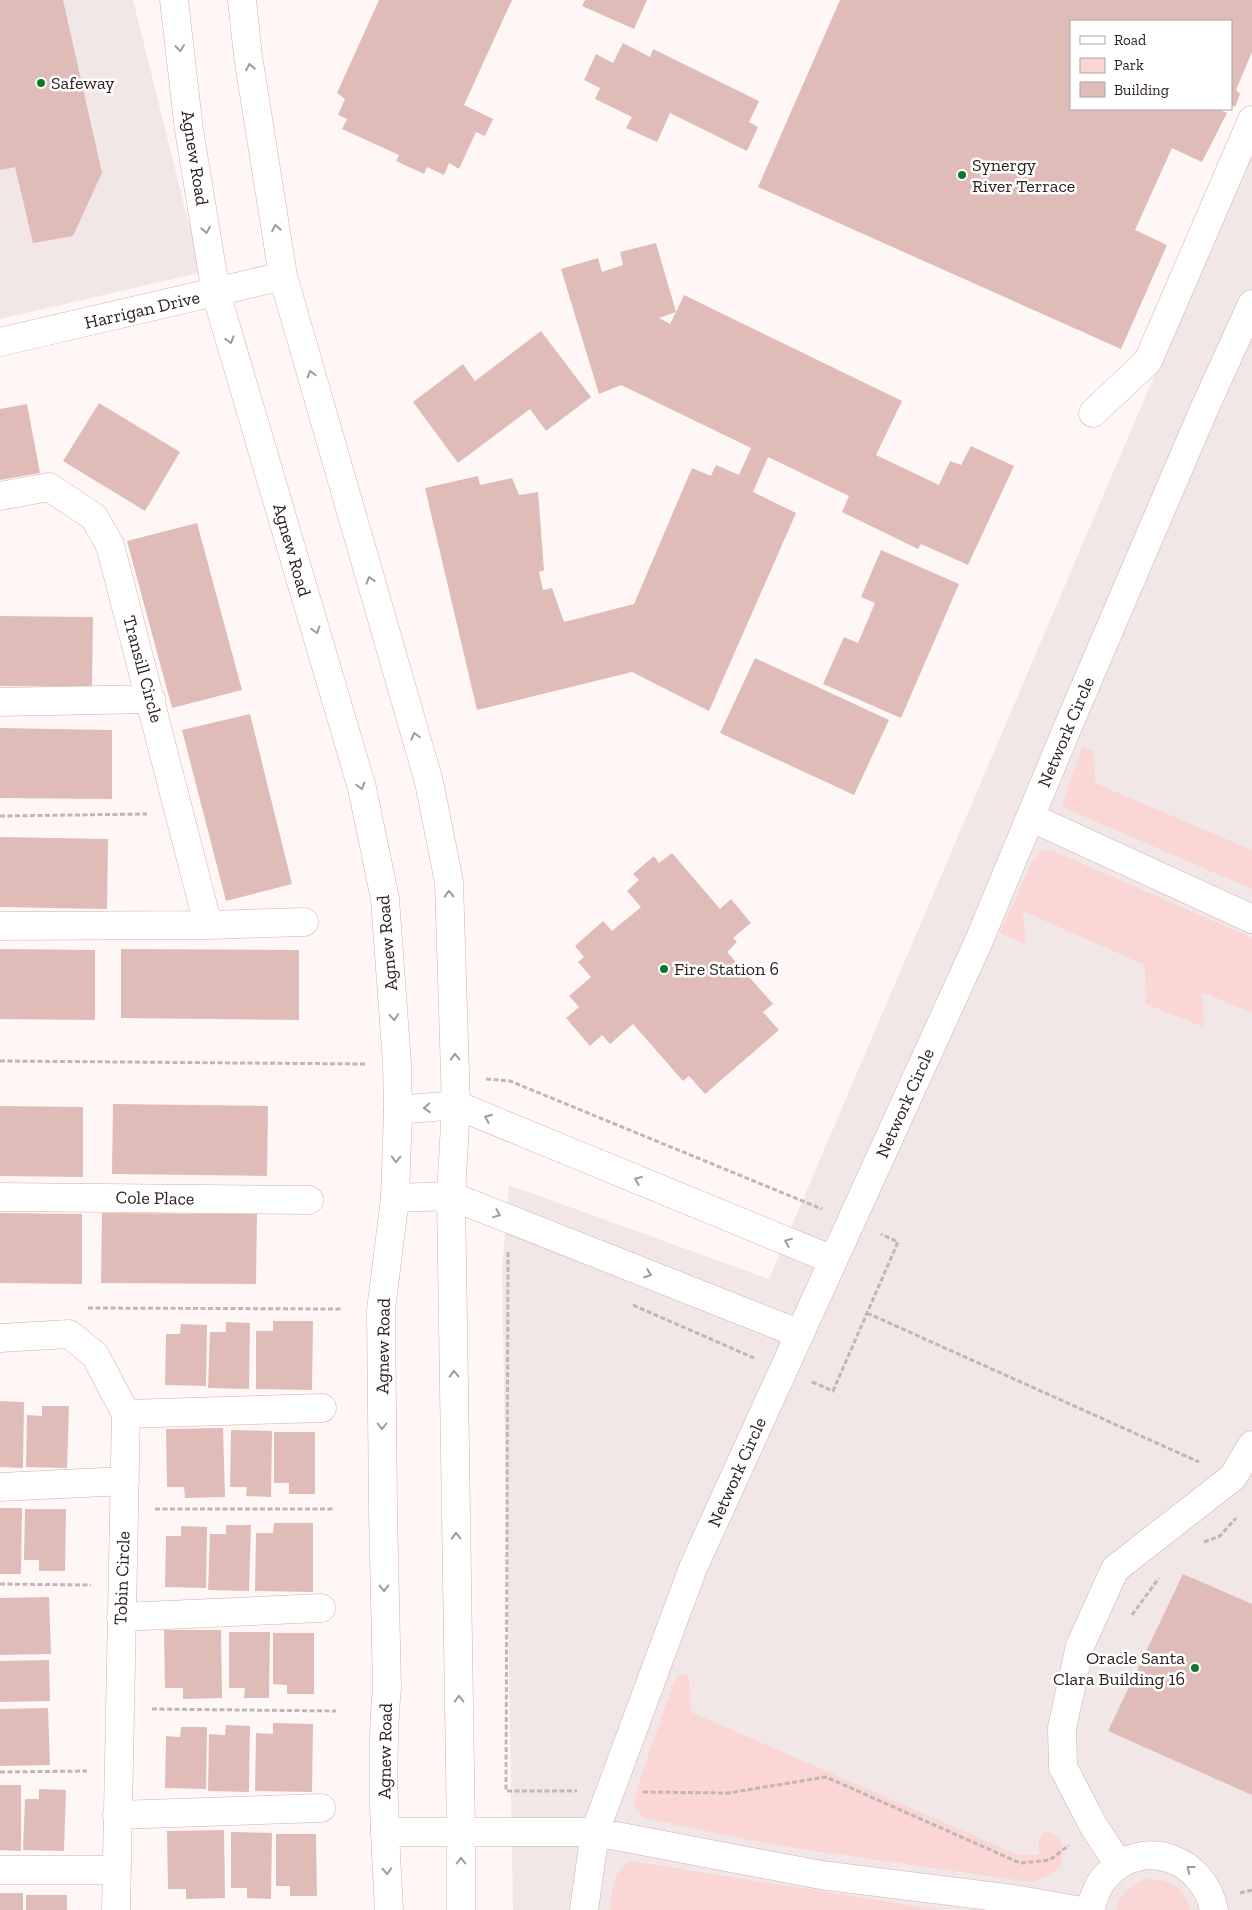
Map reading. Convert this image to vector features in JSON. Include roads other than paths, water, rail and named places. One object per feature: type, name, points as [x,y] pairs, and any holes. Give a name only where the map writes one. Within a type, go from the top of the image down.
[{"type":"main road","name":"Agnew Road","points":[[174,0],[189,130],[216,293],[362,788],[385,899],[397,1064],[398,1110],[395,1198],[381,1310],[387,1687],[384,1712],[385,1832],[389,1910]]},
{"type":"main road","points":[[242,0],[248,56],[283,276],[430,791],[449,882],[456,1106],[451,1196],[461,1833],[460,1910]]},
{"type":"main road","points":[[1093,414],[1148,361],[1252,120]]},
{"type":"main road","name":"Harrigan Drive","points":[[0,342],[283,276]]},
{"type":"main road","name":"Network Circle","points":[[584,1910],[595,1832],[693,1568],[978,943],[1170,487],[1252,304]]},
{"type":"main road","name":"Transill Circle","points":[[0,496],[50,487],[94,517],[110,545],[208,925]]},
{"type":"main road","points":[[0,702],[151,699]]},
{"type":"main road","points":[[1030,817],[1252,919]]},
{"type":"main road","points":[[0,926],[208,925],[304,922]]},
{"type":"main road","points":[[398,1110],[456,1106],[833,1260]]},
{"type":"main road","points":[[395,1198],[451,1196],[800,1334]]},
{"type":"main road","name":"Cole Place","points":[[0,1197],[309,1200]]},
{"type":"main road","name":"Tobin Circle","points":[[0,1338],[69,1334],[94,1355],[126,1414],[116,1815],[116,1910]]},
{"type":"main road","points":[[126,1414],[322,1408]]},
{"type":"main road","points":[[1119,1865],[1093,1825],[1063,1767],[1062,1728],[1080,1646],[1115,1570],[1233,1477],[1252,1445]]},
{"type":"main road","points":[[0,1487],[125,1482]]},
{"type":"main road","points":[[121,1616],[321,1608]]},
{"type":"main road","points":[[116,1815],[321,1808]]},
{"type":"main road","points":[[385,1832],[595,1832],[821,1876],[1013,1899],[1076,1910]]},
{"type":"main road","points":[[1090,1910],[1098,1888],[1107,1875],[1119,1865],[1138,1857],[1152,1856],[1178,1861],[1195,1872],[1208,1889],[1214,1910]]},
{"type":"main road","points":[[0,1870],[116,1870]]},
{"type":"place","name":"Safeway","points":[[41,83]]},
{"type":"place","name":"Synergy River Terrace","points":[[962,175]]},
{"type":"place","name":"Fire Station 6","points":[[664,969]]},
{"type":"place","name":"Oracle Santa Clara Building 16","points":[[1195,1668]]}]
